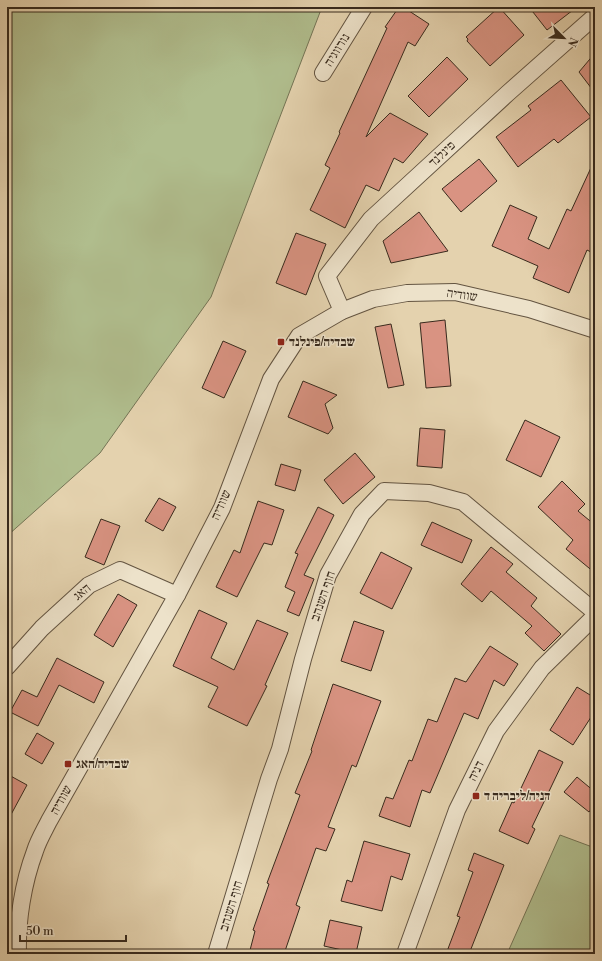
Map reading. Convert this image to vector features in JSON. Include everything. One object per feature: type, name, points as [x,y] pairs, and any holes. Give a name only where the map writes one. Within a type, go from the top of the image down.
[{"type":"street","name":"נורווגיה","points":[[323,73],[364,7]]},
{"type":"street","name":"פינלנד","points":[[342,311],[327,276],[371,219],[508,93],[595,16]]},
{"type":"street","name":"שוודיה","points":[[18,954],[18,936],[25,886],[35,851],[53,814],[177,594],[222,508],[271,379],[298,336],[342,311],[373,299],[407,293],[455,292],[529,309],[595,330]]},
{"type":"street","name":"חוף השנהב","points":[[216,954],[269,779],[280,749],[303,659],[328,575],[362,514],[384,491],[429,493],[463,502],[595,612]]},
{"type":"street","name":"האג","points":[[7,667],[42,628],[89,585],[120,570],[177,594]]},
{"type":"street","name":"דניה","points":[[404,954],[457,810],[496,731],[542,668],[595,616]]},
{"type":"green space","points":[[7,7],[322,7],[211,297],[100,453],[7,536]]},
{"type":"green space","points":[[560,835],[595,848],[595,954],[507,954]]},
{"type":"building","points":[[399,7],[403,7],[429,24],[415,46],[408,42],[366,137],[390,113],[428,134],[403,163],[394,158],[379,191],[366,185],[345,228],[310,210],[330,168],[325,165],[387,28],[385,27]]},
{"type":"building","points":[[499,7],[524,35],[490,66],[467,41],[468,39],[466,37]]},
{"type":"building","points":[[529,7],[577,7],[547,30]]},
{"type":"building","points":[[595,53],[595,93],[579,72]]},
{"type":"building","points":[[447,57],[468,79],[429,117],[408,96]]},
{"type":"building","points":[[561,80],[591,117],[558,143],[554,139],[518,167],[496,137],[531,110],[528,106]]},
{"type":"building","points":[[479,159],[497,181],[461,212],[442,189]]},
{"type":"building","points":[[595,159],[595,254],[587,250],[569,293],[533,278],[538,266],[492,246],[510,205],[537,217],[528,239],[549,249],[567,209],[571,211]]},
{"type":"building","points":[[419,212],[448,251],[391,263],[383,241]]},
{"type":"building","points":[[296,233],[326,244],[306,295],[276,283]]},
{"type":"building","points":[[445,320],[451,386],[426,388],[420,323]]},
{"type":"building","points":[[391,324],[404,385],[388,388],[375,327]]},
{"type":"building","points":[[223,341],[246,351],[224,398],[202,388]]},
{"type":"building","points":[[303,381],[337,395],[325,404],[333,428],[328,434],[288,417]]},
{"type":"building","points":[[525,420],[560,437],[541,477],[506,460]]},
{"type":"building","points":[[420,428],[445,430],[442,468],[417,466]]},
{"type":"building","points":[[355,453],[375,477],[343,504],[324,480]]},
{"type":"building","points":[[281,464],[301,470],[295,491],[275,485]]},
{"type":"building","points":[[562,481],[585,504],[578,511],[595,525],[595,573],[566,549],[573,540],[538,507]]},
{"type":"building","points":[[159,498],[176,507],[163,531],[145,521]]},
{"type":"building","points":[[258,501],[284,510],[272,545],[264,543],[237,597],[216,587],[234,550],[240,553]]},
{"type":"building","points":[[318,507],[334,515],[304,575],[314,579],[299,616],[287,611],[295,592],[285,587],[298,554],[295,553]]},
{"type":"building","points":[[101,519],[120,526],[104,565],[85,557]]},
{"type":"building","points":[[432,522],[472,540],[462,563],[421,545]]},
{"type":"building","points":[[491,547],[513,564],[506,572],[537,598],[531,606],[561,634],[544,651],[525,633],[532,626],[491,591],[482,602],[461,584]]},
{"type":"building","points":[[381,552],[412,568],[392,609],[360,593]]},
{"type":"building","points":[[118,594],[137,605],[113,647],[94,635]]},
{"type":"building","points":[[199,610],[227,623],[211,658],[234,670],[257,620],[288,633],[265,685],[267,686],[247,726],[208,707],[218,687],[173,666]]},
{"type":"building","points":[[354,621],[384,631],[371,671],[341,661]]},
{"type":"building","points":[[490,646],[518,664],[504,686],[494,680],[478,719],[464,713],[430,793],[422,790],[410,827],[379,816],[386,797],[393,799],[409,760],[412,761],[428,719],[437,722],[455,678],[466,682]]},
{"type":"building","points":[[57,658],[104,682],[94,703],[59,685],[38,726],[10,712],[22,690],[37,697]]},
{"type":"building","points":[[333,684],[381,701],[356,767],[352,765],[328,827],[335,829],[326,851],[316,848],[296,905],[300,907],[284,954],[249,954],[255,931],[253,930],[269,884],[267,883],[300,795],[295,793],[312,751],[311,750]]},
{"type":"building","points":[[577,687],[595,698],[595,711],[573,745],[550,730]]},
{"type":"building","points":[[37,733],[54,743],[42,764],[25,754]]},
{"type":"building","points":[[539,750],[563,762],[532,827],[535,829],[528,844],[499,831]]},
{"type":"building","points":[[7,774],[27,785],[7,822]]},
{"type":"building","points":[[577,777],[595,792],[595,804],[589,812],[564,792]]},
{"type":"building","points":[[364,841],[410,854],[402,880],[391,876],[382,911],[341,901],[347,880],[352,882]]},
{"type":"building","points":[[474,853],[504,865],[469,954],[446,954],[460,917],[457,916],[473,872],[468,870]]},
{"type":"building","points":[[330,920],[362,927],[356,953],[324,946]]},
{"type":"place","name":"שבדיה/פינלנד","points":[[281,342]]},
{"type":"place","name":"שבדיה/האג","points":[[68,764]]},
{"type":"place","name":"דניה/ליבריה ד","points":[[476,796]]}]
